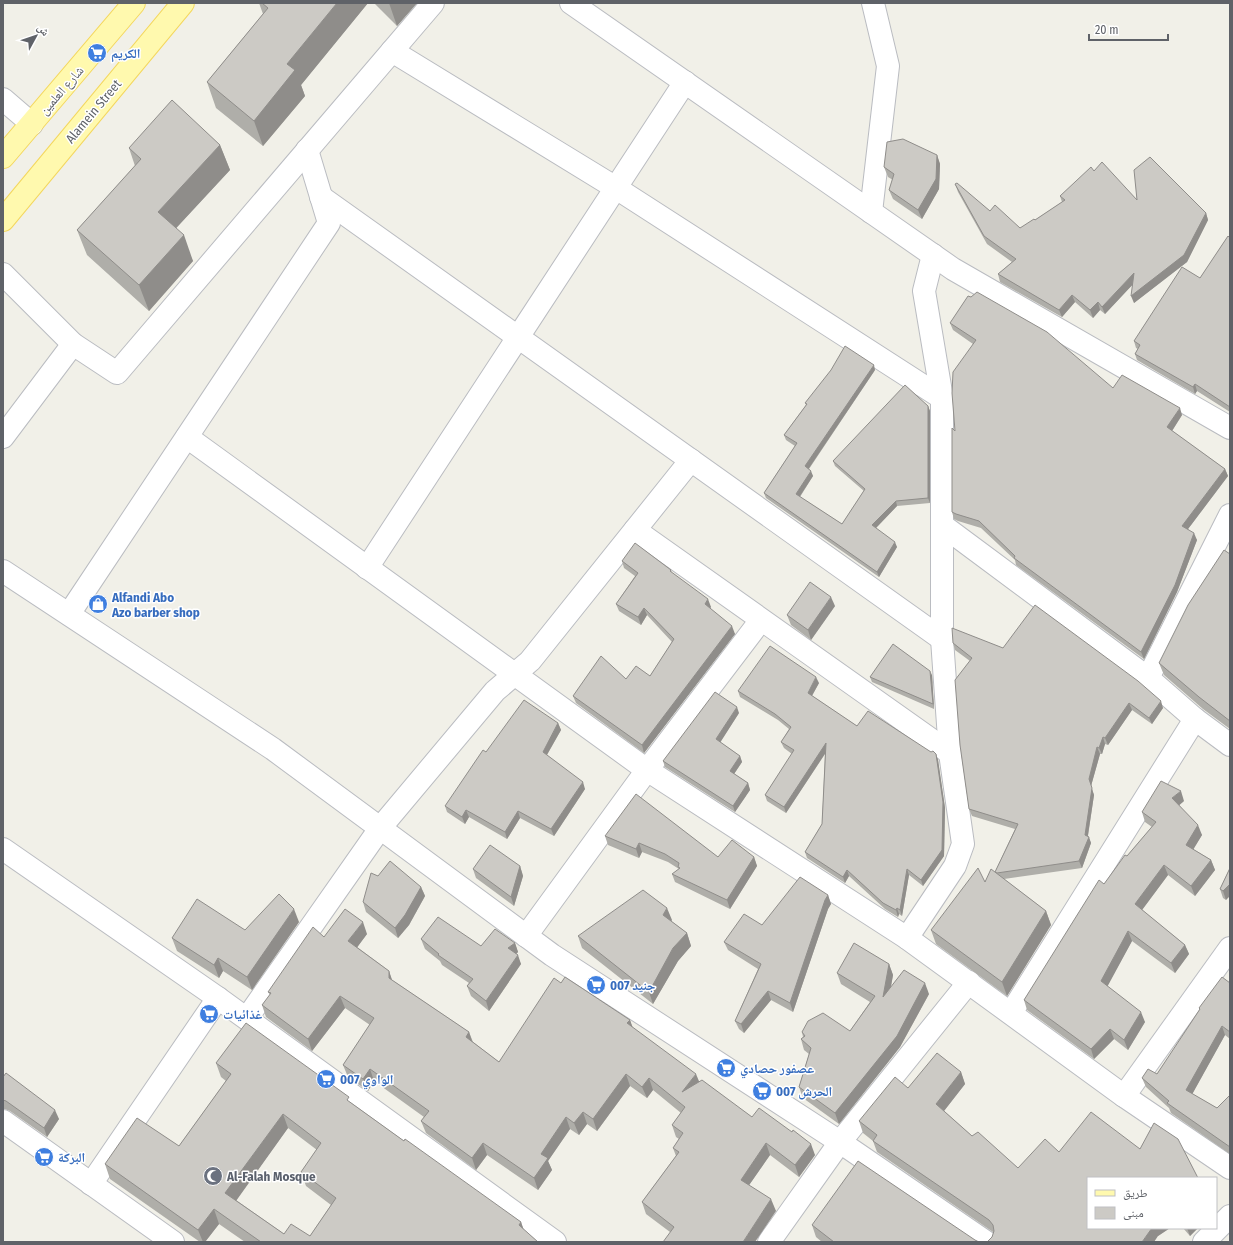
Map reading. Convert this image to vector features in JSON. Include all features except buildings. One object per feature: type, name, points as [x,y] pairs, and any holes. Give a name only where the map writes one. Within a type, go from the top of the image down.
[{"type":"main road","name":"شارع العلمين","points":[[3,157],[134,3]]},
{"type":"main road","name":"Alamein Street","points":[[3,220],[183,3]]},
{"type":"street","points":[[3,274],[73,344],[117,373],[433,3]]},
{"type":"street","points":[[571,3],[953,269],[1230,428]]},
{"type":"street","points":[[871,212],[888,66],[873,3]]},
{"type":"street","points":[[392,51],[616,188],[942,398]]},
{"type":"street","points":[[367,568],[685,82]]},
{"type":"street","points":[[3,99],[32,124]]},
{"type":"street","points":[[69,614],[329,223],[307,150]]},
{"type":"street","points":[[321,196],[942,639]]},
{"type":"street","points":[[907,938],[955,866],[962,852],[963,836],[950,753],[942,639],[942,398],[924,290],[932,255]]},
{"type":"street","points":[[3,437],[73,344]]},
{"type":"street","points":[[187,437],[647,770],[907,938],[1124,1096],[1230,1168]]},
{"type":"street","points":[[247,1018],[381,827],[495,691],[530,661],[691,460]]},
{"type":"street","points":[[1148,678],[1230,515]]},
{"type":"street","points":[[942,525],[1148,678],[1195,719],[1230,745]]},
{"type":"street","points":[[635,530],[950,753]]},
{"type":"street","points":[[3,571],[273,749],[381,827],[552,955],[840,1142],[986,1242]]},
{"type":"street","points":[[526,936],[647,770],[761,620]]},
{"type":"street","points":[[1011,1013],[1195,719]]},
{"type":"street","points":[[3,849],[247,1018],[555,1242]]},
{"type":"street","points":[[1124,1096],[1230,948]]},
{"type":"street","points":[[769,1242],[840,1142],[969,982]]},
{"type":"street","points":[[91,1184],[218,998]]},
{"type":"street","points":[[3,1122],[173,1242]]},
{"type":"street","points":[[1204,1242],[1230,1216]]},
{"type":"place","name":"الكريم","points":[[97,53]]},
{"type":"place","name":"Alfandi Abo Azo barber shop","points":[[98,604]]},
{"type":"place","name":"جنيد 007","points":[[596,985]]},
{"type":"place","name":"غذائيات","points":[[209,1014]]},
{"type":"place","name":"عصفور حصادي","points":[[726,1068]]},
{"type":"place","name":"الواوي 007","points":[[326,1079]]},
{"type":"place","name":"الحرش 007","points":[[762,1091]]},
{"type":"place","name":"البركة","points":[[44,1157]]},
{"type":"place","name":"Al-Falah Mosque","points":[[213,1176]]}]
